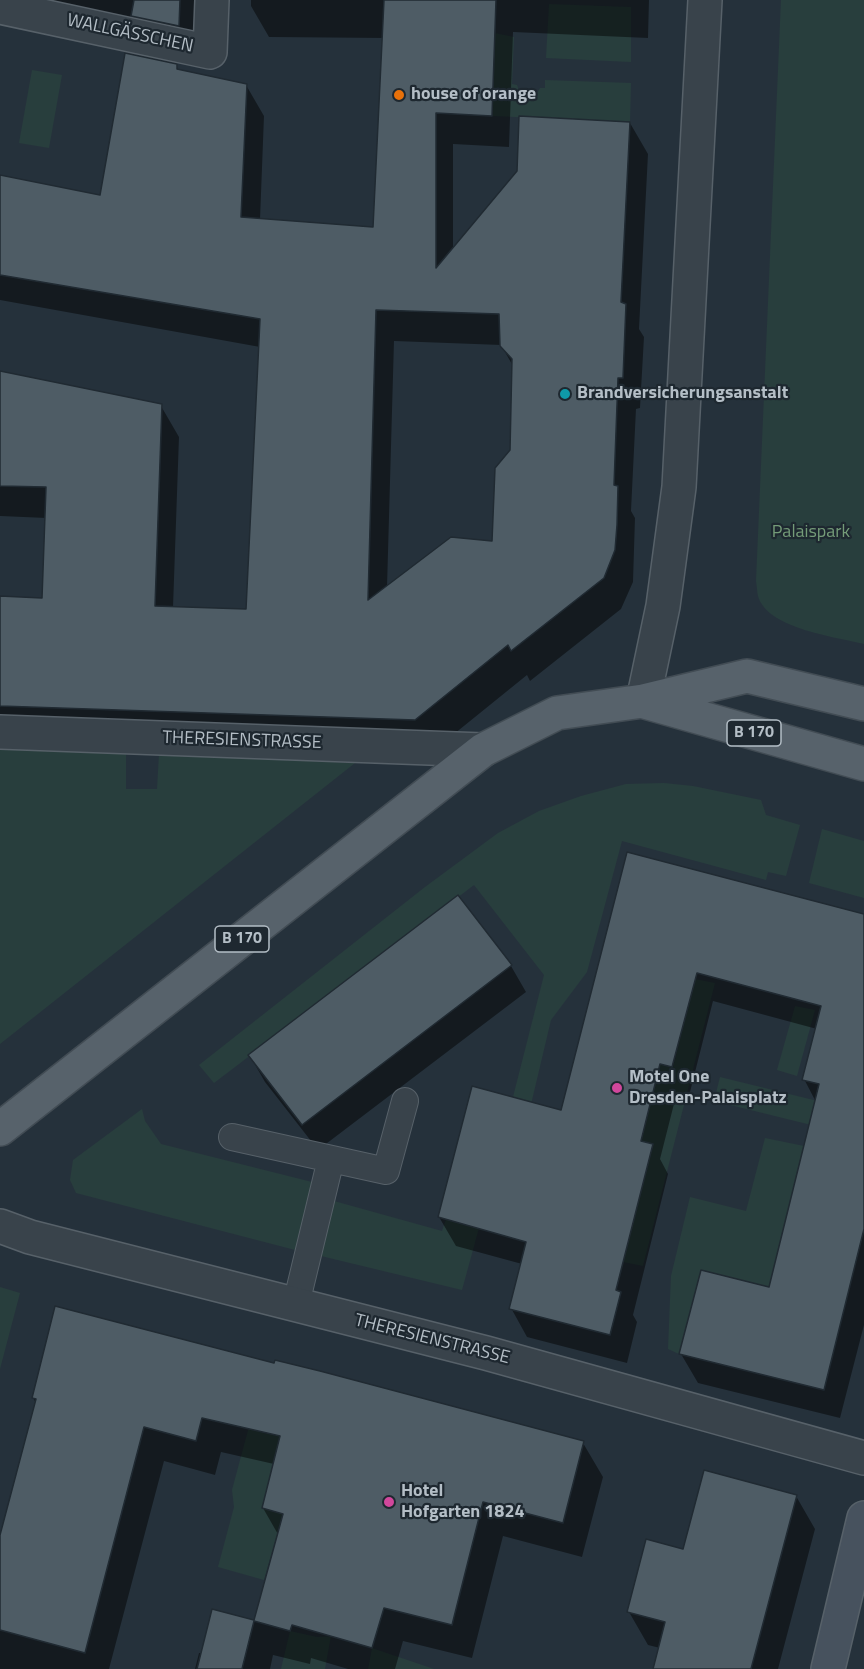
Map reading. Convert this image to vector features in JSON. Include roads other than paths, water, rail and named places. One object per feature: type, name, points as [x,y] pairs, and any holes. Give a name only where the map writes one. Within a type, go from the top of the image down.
[{"type":"main road","name":"B 170","points":[[0,1129],[483,750],[557,713],[643,701],[747,676],[864,704]]},
{"type":"main road","name":"B 170","points":[[643,701],[864,764]]},
{"type":"main road","points":[[828,1669],[864,1518]]},
{"type":"street","name":"WALLGÄSSCHEN","points":[[0,7],[210,52],[212,0]]},
{"type":"street","points":[[643,701],[663,606],[679,487],[705,0]]},
{"type":"street","name":"THERESIENSTRASSE","points":[[0,732],[483,750]]},
{"type":"street","name":"THERESIENSTRASSE","points":[[0,1226],[30,1237],[486,1353],[864,1458]]},
{"type":"lane","points":[[232,1137],[386,1171],[405,1101]]},
{"type":"lane","points":[[296,1304],[331,1160]]},
{"type":"place","name":"house of orange","points":[[399,95]]},
{"type":"place","name":"Brandversicherungsanstalt","points":[[565,394]]},
{"type":"place","name":"Motel One Dresden-Palaisplatz","points":[[617,1088]]},
{"type":"place","name":"Hotel Hofgarten 1824","points":[[389,1502]]},
{"type":"park label","name":"Palaispark","points":[[811,533]]}]
